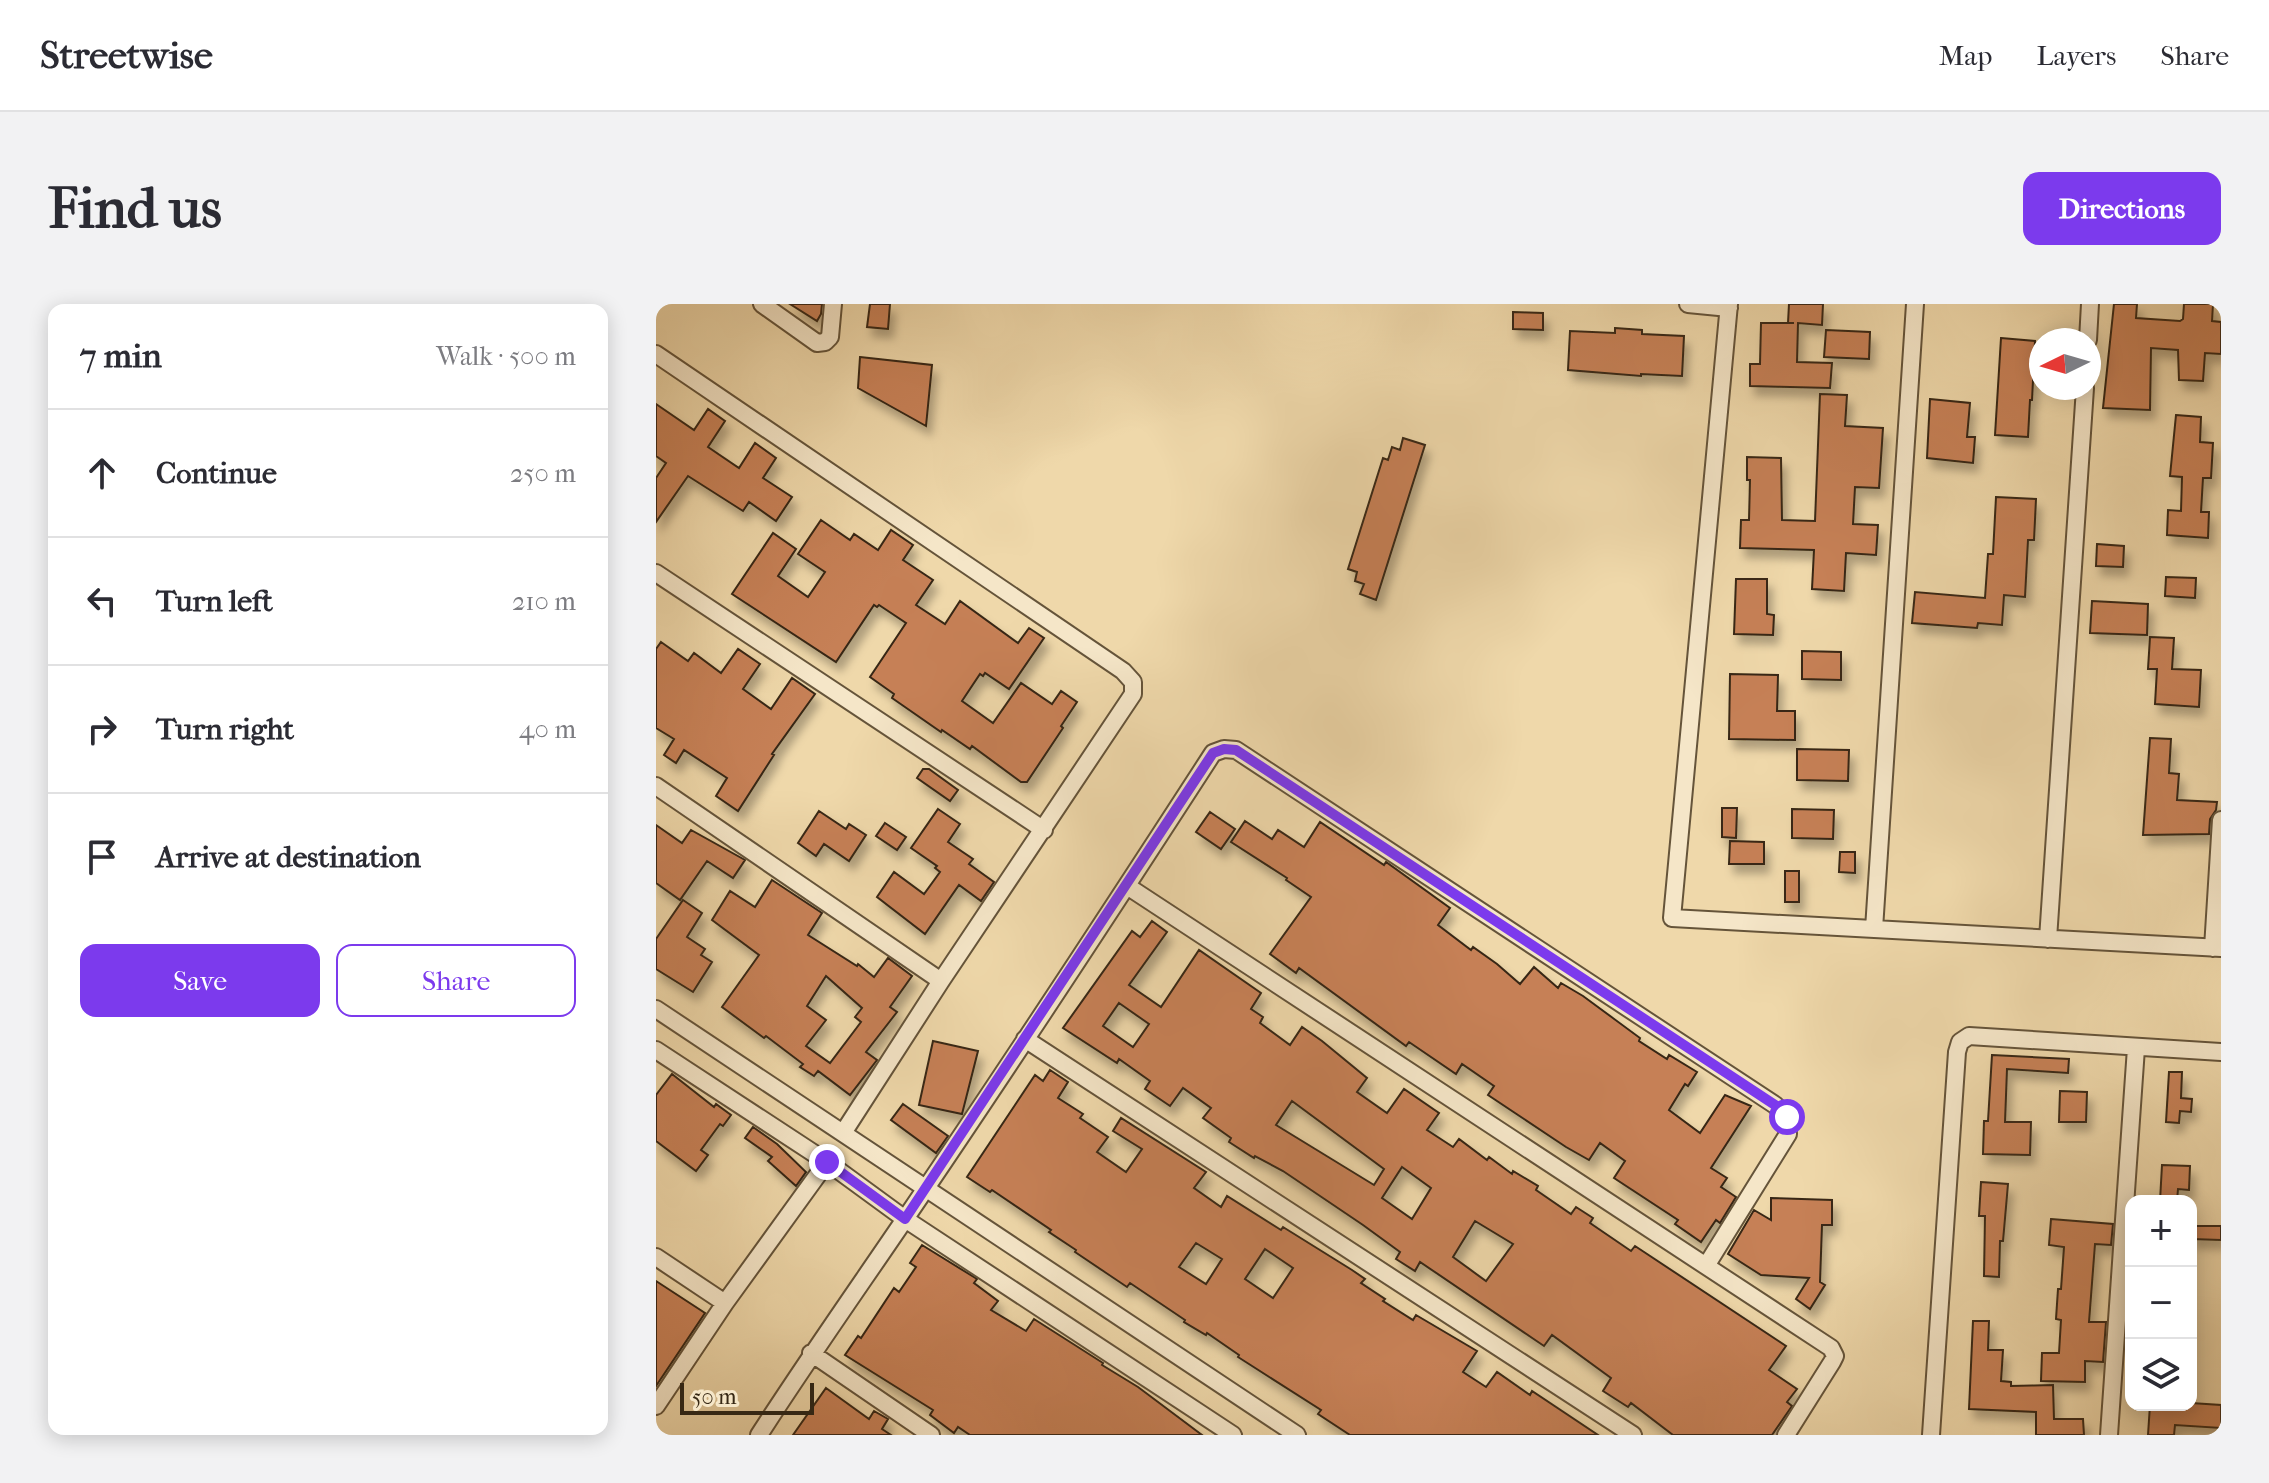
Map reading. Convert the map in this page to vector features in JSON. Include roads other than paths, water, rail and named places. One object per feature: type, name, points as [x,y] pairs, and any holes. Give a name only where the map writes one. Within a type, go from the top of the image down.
[{"type":"street","points":[[762,304],[817,343],[825,342],[830,337],[833,304]]},
{"type":"street","points":[[1688,304],[1729,306],[1672,918],[2217,948],[2221,820]]},
{"type":"street","points":[[1874,929],[1915,304]]},
{"type":"street","points":[[2089,328],[2090,304]]},
{"type":"street","points":[[656,354],[1123,671],[1133,682],[1133,694],[843,1133]]},
{"type":"street","points":[[2048,939],[2084,400]]},
{"type":"street","points":[[656,573],[1044,830]]},
{"type":"street","points":[[759,1435],[1213,753],[1224,749],[1236,750],[1775,1105],[1787,1117],[1788,1134],[1706,1266]]},
{"type":"street","points":[[656,786],[941,981]]},
{"type":"street","points":[[1127,886],[1831,1348],[1835,1356],[1786,1435]]},
{"type":"street","points":[[656,1009],[1297,1435]]},
{"type":"street","points":[[1931,1435],[1960,1042],[1969,1036],[2221,1052]]},
{"type":"street","points":[[1025,1039],[1633,1435]]},
{"type":"street","points":[[2109,1435],[2136,1048]]},
{"type":"street","points":[[656,1050],[1233,1435]]},
{"type":"street","points":[[656,1406],[725,1303],[827,1162]]},
{"type":"street","points":[[656,1257],[725,1303]]},
{"type":"street","points":[[811,1353],[931,1435]]}]
